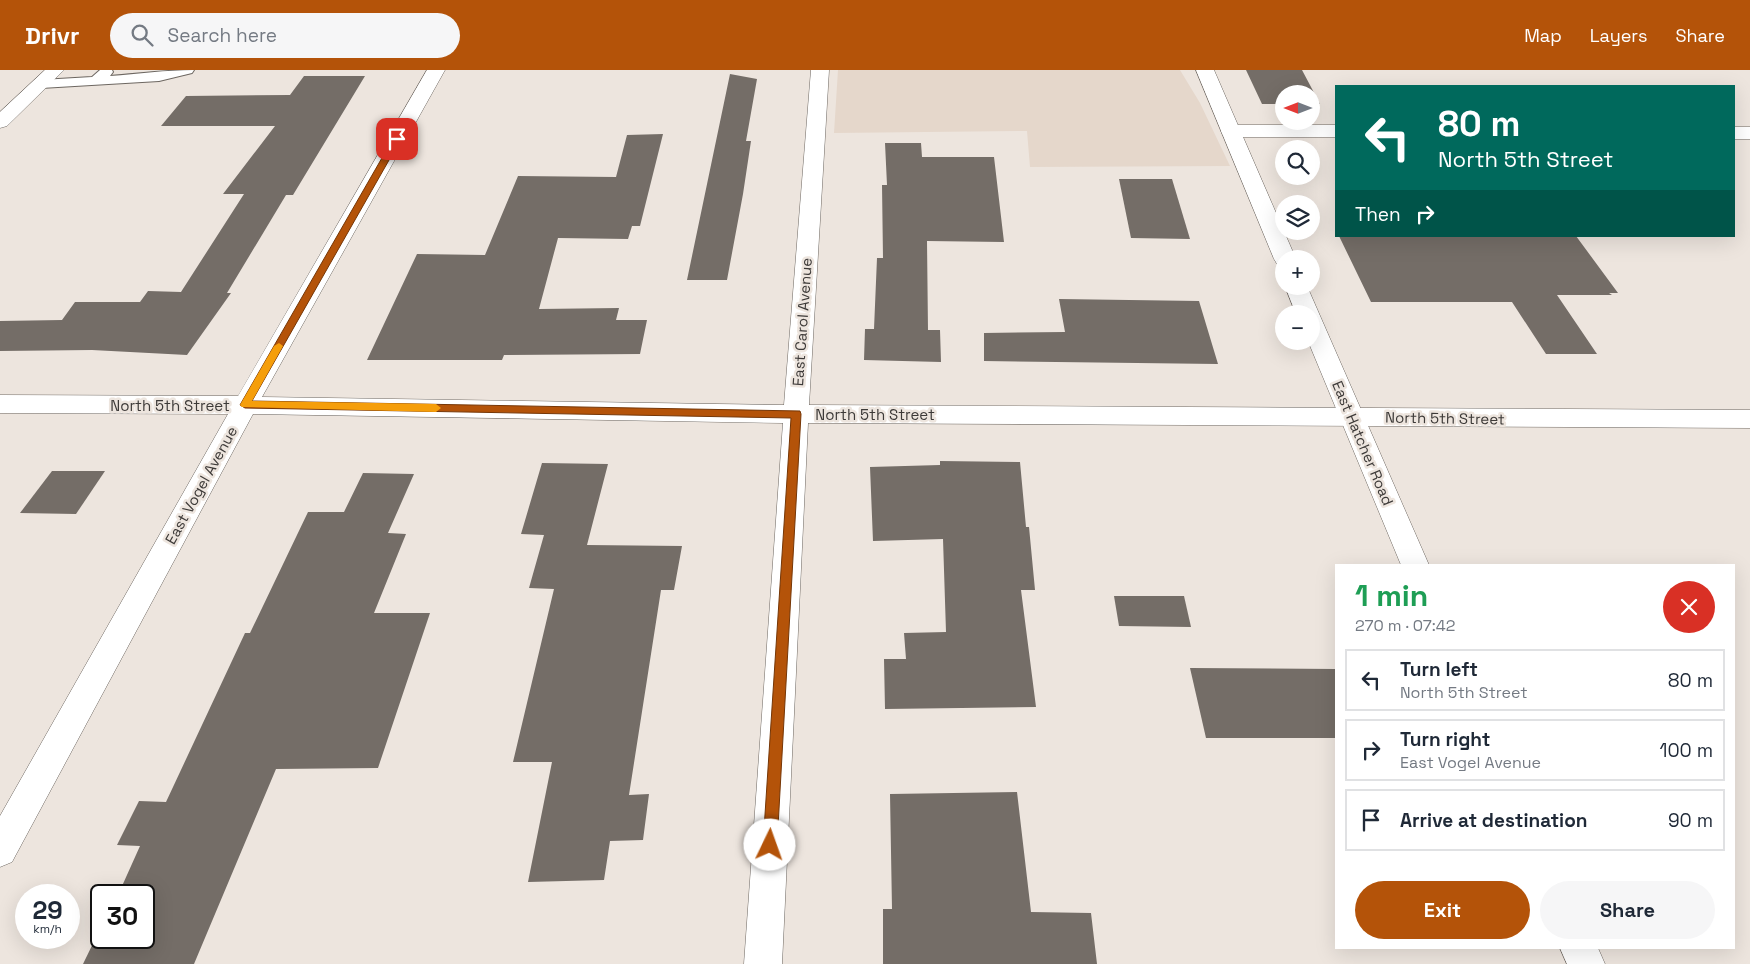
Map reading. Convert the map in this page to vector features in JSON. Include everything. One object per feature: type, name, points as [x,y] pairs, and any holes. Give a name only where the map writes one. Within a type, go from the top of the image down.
[{"type":"street","points":[[0,122],[55,70]]},
{"type":"street","name":"East Vogel Avenue","points":[[0,850],[245,405],[436,70]]},
{"type":"street","name":"East Carol Avenue","points":[[763,964],[796,414],[820,70]]},
{"type":"street","points":[[1205,70],[1281,250]]},
{"type":"street","points":[[1230,130],[1335,131]]},
{"type":"street","points":[[1735,133],[1750,133]]},
{"type":"street","name":"East Hatcher Road","points":[[1320,342],[1416,564]]},
{"type":"street","name":"North 5th Street","points":[[0,404],[245,405],[796,414],[1750,419]]},
{"type":"street","points":[[1579,949],[1586,964]]},
{"type":"lane","points":[[96,81],[107,70]]},
{"type":"lane","points":[[41,84],[159,77],[188,70]]},
{"type":"shaded area","points":[[838,70],[1180,70],[1200,103],[1230,166],[1030,167],[1027,131],[834,133]]},
{"type":"building","points":[[1246,70],[1302,70],[1310,85],[1275,85],[1275,104],[1262,104]]},
{"type":"building","points":[[730,74],[757,79],[746,141],[751,141],[727,280],[687,280]]},
{"type":"building","points":[[304,76],[365,76],[293,195],[286,195],[227,293],[231,293],[187,355],[92,350],[0,351],[0,321],[62,320],[75,302],[140,302],[148,291],[181,292],[244,194],[223,194],[275,126],[161,126],[186,96],[290,95]]},
{"type":"building","points":[[663,134],[640,226],[632,226],[628,239],[558,238],[539,309],[619,308],[616,320],[647,320],[640,354],[504,355],[502,360],[367,360],[417,254],[485,255],[518,176],[616,177],[627,135]]},
{"type":"building","points":[[885,143],[921,143],[922,157],[994,157],[1004,242],[927,241],[928,330],[940,330],[941,362],[864,360],[865,329],[874,329],[877,258],[883,258],[882,185],[887,185]]},
{"type":"building","points":[[1119,179],[1172,179],[1190,239],[1131,238]]},
{"type":"building","points":[[1339,237],[1577,237],[1618,293],[1609,293],[1612,295],[1557,295],[1597,354],[1546,354],[1512,302],[1371,302]]},
{"type":"building","points":[[1059,299],[1199,301],[1218,364],[984,361],[984,333],[1065,332]]},
{"type":"building","points":[[940,461],[1020,462],[1026,527],[1029,527],[1035,590],[1021,590],[1036,707],[885,709],[884,659],[906,659],[904,633],[946,632],[943,539],[873,541],[870,467],[940,465]]},
{"type":"building","points":[[542,463],[608,464],[587,545],[682,546],[674,590],[661,590],[629,795],[649,794],[643,840],[610,841],[604,880],[528,882],[552,762],[513,762],[554,589],[529,588],[544,535],[521,534]]},
{"type":"building","points":[[52,471],[105,471],[76,514],[20,513]]},
{"type":"building","points":[[363,473],[414,474],[388,533],[406,534],[374,613],[430,613],[378,768],[276,769],[194,964],[83,964],[90,949],[155,949],[155,884],[123,884],[140,846],[117,845],[139,801],[166,802],[245,633],[250,633],[308,512],[344,512]]},
{"type":"building","points":[[1114,596],[1184,596],[1191,627],[1119,626]]},
{"type":"building","points":[[1190,668],[1335,669],[1335,738],[1206,738]]},
{"type":"building","points":[[1017,792],[1031,912],[1091,913],[1097,964],[883,964],[883,909],[892,909],[890,794]]},
{"type":"slow traffic","points":[[279,346],[245,405],[436,408]]},
{"type":"route","points":[[397,139],[245,405],[796,414],[770,845]]}]
